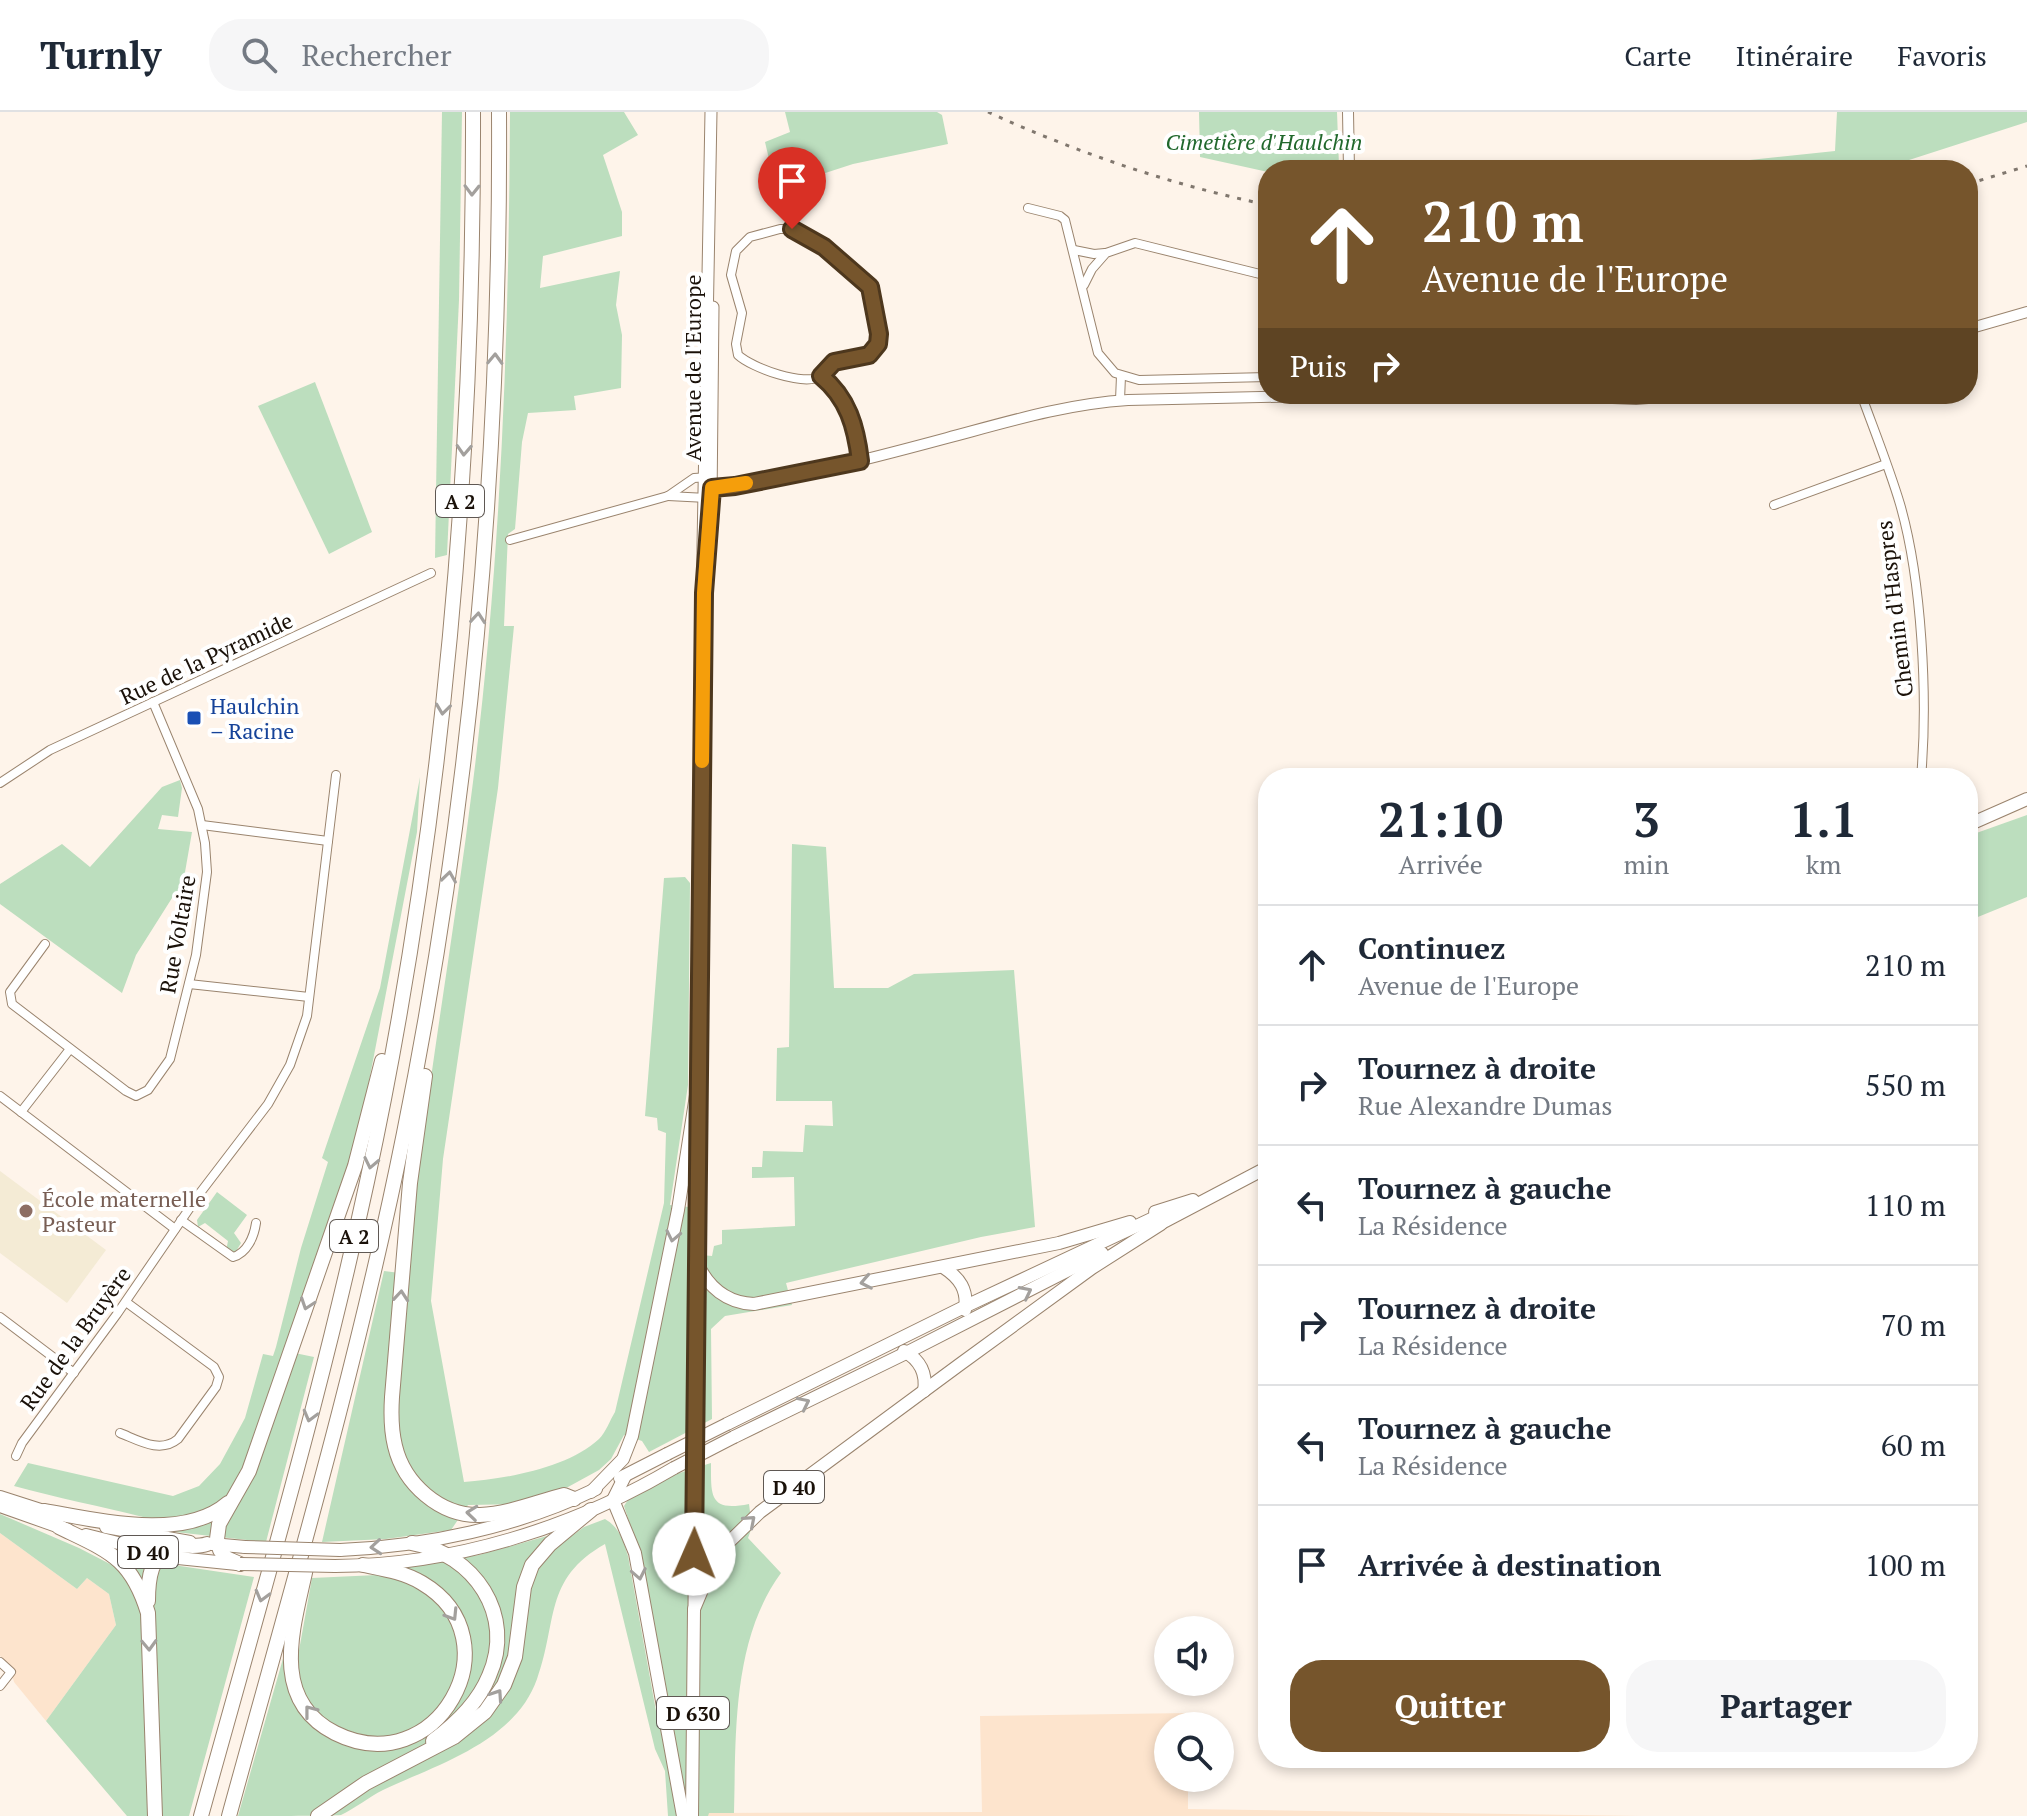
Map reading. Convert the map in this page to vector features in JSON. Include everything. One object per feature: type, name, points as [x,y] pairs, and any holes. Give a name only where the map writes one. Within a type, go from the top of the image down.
[{"type":"highway","name":"A 2","points":[[201,1816],[298,1462],[350,1255],[384,1100],[411,949],[439,745],[459,530],[469,345],[473,112]]},
{"type":"highway","name":"A 2","points":[[229,1816],[330,1445],[388,1210],[437,954],[464,761],[484,544],[495,349],[499,112]]},
{"type":"highway","points":[[213,1545],[219,1524],[249,1471],[355,1166],[394,1005],[411,949]]},
{"type":"highway","points":[[437,954],[432,1025],[413,1158],[405,1244],[392,1397],[395,1448],[403,1468],[418,1488],[453,1510],[474,1515],[489,1514],[564,1495],[574,1499]]},
{"type":"highway","points":[[330,1445],[320,1511],[293,1628],[290,1652],[292,1676],[304,1705],[326,1728],[355,1741],[394,1743],[418,1734],[448,1707],[462,1678],[463,1641],[452,1612],[432,1590],[409,1577],[363,1565]]},
{"type":"highway","points":[[44,1511],[116,1522],[179,1525],[213,1515],[234,1497]]},
{"type":"highway","points":[[318,1816],[358,1788],[454,1737],[490,1706],[504,1685],[515,1657],[522,1595],[529,1571],[545,1549],[591,1510]]},
{"type":"highway","points":[[59,1527],[122,1562],[138,1584],[148,1613]]},
{"type":"highway","points":[[386,1772],[432,1742],[463,1715],[479,1695],[493,1667],[497,1634],[491,1602],[474,1575],[444,1554],[412,1543]]},
{"type":"highway","points":[[155,1816],[148,1613],[150,1576],[160,1554],[174,1547],[213,1545]]},
{"type":"highway","points":[[213,1545],[226,1558],[240,1564]]},
{"type":"main road","name":"Avenue de l'Europe","points":[[697,1263],[704,593],[714,353],[710,239],[711,112]]},
{"type":"main road","points":[[1978,821],[2027,799]]},
{"type":"main road","name":"D 40","points":[[591,1492],[623,1459],[632,1436],[678,1210],[699,1076]]},
{"type":"main road","name":"D 40","points":[[0,1506],[59,1527],[160,1554],[213,1563],[363,1565],[444,1554],[532,1533],[613,1500],[957,1328],[1258,1172]]},
{"type":"main road","name":"D 40","points":[[0,1497],[120,1530],[245,1547],[340,1550],[412,1543],[522,1519],[625,1476],[966,1306],[1235,1183]]},
{"type":"main road","points":[[697,1263],[723,1296],[754,1304],[1083,1237],[1193,1200]]},
{"type":"main road","name":"D 40","points":[[694,1609],[718,1556],[745,1524],[1092,1268],[1161,1224]]},
{"type":"main road","name":"D 630","points":[[692,1816],[697,1263]]},
{"type":"main road","points":[[943,1267],[962,1284],[966,1294],[966,1306],[957,1328]]},
{"type":"main road","name":"D 40","points":[[873,1354],[893,1348],[908,1352]]},
{"type":"main road","points":[[908,1352],[923,1369],[924,1391]]},
{"type":"main road","points":[[632,1436],[635,1454],[645,1465],[661,1470],[674,1468]]},
{"type":"main road","points":[[625,1476],[613,1500],[635,1553],[683,1816]]},
{"type":"street","points":[[1348,112],[1349,160]]},
{"type":"street","points":[[1028,208],[1063,218],[1074,250],[1095,342],[1107,366],[1121,376],[1139,380],[1258,377]]},
{"type":"street","points":[[792,229],[824,247],[870,287],[879,329],[878,344],[869,355],[834,362],[821,376],[807,380],[764,370],[738,355],[736,344],[741,310],[732,288],[731,275],[736,251],[746,238],[792,229]]},
{"type":"street","points":[[1074,250],[1090,254],[1106,253],[1139,243],[1258,273]]},
{"type":"street","points":[[1083,288],[1088,275],[1106,253]]},
{"type":"street","points":[[1978,326],[2027,312]]},
{"type":"street","points":[[821,376],[839,395],[851,416],[860,461]]},
{"type":"street","points":[[1120,400],[1121,376]]},
{"type":"street","points":[[510,540],[668,496],[860,461],[1049,410],[1120,400],[1258,397]]},
{"type":"street","name":"Chemin d'Haspres","points":[[1865,404],[1901,510],[1916,595],[1924,718],[1922,768]]},
{"type":"street","points":[[1774,505],[1886,464]]},
{"type":"street","points":[[668,496],[694,478],[708,488]]},
{"type":"street","name":"Rue de la Pyramide","points":[[0,783],[50,750],[431,573]]},
{"type":"street","name":"Rue Voltaire","points":[[70,1049],[126,1091],[139,1096],[148,1090],[169,1062],[189,984],[206,878],[202,825],[196,803],[153,702]]},
{"type":"street","name":"Rue de la Bruyère","points":[[16,1456],[22,1443],[280,1084],[298,1045],[309,997],[336,775]]},
{"type":"street","points":[[202,825],[328,841]]},
{"type":"street","points":[[21,1112],[70,1049],[14,1007],[9,999],[12,989],[45,944]]},
{"type":"street","points":[[189,984],[309,997]]},
{"type":"street","points":[[0,1096],[175,1229]]},
{"type":"street","points":[[181,1220],[233,1257],[241,1254],[253,1238],[256,1223]]},
{"type":"street","points":[[120,1433],[154,1446],[175,1443],[219,1380],[214,1367],[126,1302]]},
{"type":"street","points":[[0,1333],[4,1320],[74,1373]]},
{"type":"street","points":[[0,1663],[11,1672],[0,1686]]},
{"type":"shaded area","name":"École maternelle Pasteur","points":[[0,1171],[106,1250],[67,1303],[0,1253]]},
{"type":"shaded area","points":[[0,1533],[77,1589],[87,1578],[109,1594],[116,1625],[46,1721],[14,1682],[9,1664],[0,1656]]},
{"type":"shaded area","points":[[1154,1713],[1154,1792],[1188,1792],[1188,1809],[1642,1816],[708,1816],[708,1813],[982,1812],[980,1716]]},
{"type":"green space","points":[[442,112],[462,112],[459,300],[447,555],[435,558]]},
{"type":"green space","points":[[510,112],[624,112],[638,135],[603,155],[622,212],[622,236],[543,256],[540,288],[620,271],[616,305],[622,335],[621,388],[574,396],[576,410],[528,413],[522,442],[515,529],[508,534],[504,626],[514,626],[498,788],[443,1159],[431,1301],[464,1482],[517,1475],[571,1458],[599,1439],[615,1412],[664,1203],[666,1133],[658,1130],[657,1118],[645,1116],[664,878],[685,877],[690,883],[688,1085],[670,1205],[689,1207],[690,1254],[712,1256],[714,1246],[722,1244],[722,1230],[795,1226],[794,1177],[752,1178],[752,1167],[762,1167],[763,1151],[803,1152],[805,1125],[833,1126],[832,1101],[776,1101],[777,1048],[789,1047],[792,844],[826,847],[834,988],[888,988],[914,974],[1014,970],[1035,1227],[786,1283],[792,1305],[725,1316],[711,1329],[712,1419],[649,1452],[642,1441],[624,1435],[611,1459],[599,1470],[568,1487],[518,1504],[468,1505],[451,1530],[386,1539],[322,1542],[384,1271],[408,1274],[421,1151],[465,843],[483,699],[497,531],[508,280]]},
{"type":"green space","points":[[785,112],[937,112],[942,115],[948,144],[853,164],[776,189],[765,142],[790,132]]},
{"type":"green space","name":"Cimetière d'Haulchin","points":[[1199,112],[1337,112],[1339,160],[1258,160],[1258,170],[1200,157]]},
{"type":"green space","points":[[1837,112],[2027,112],[2027,122],[1909,160],[1750,160],[1835,151]]},
{"type":"green space","points":[[315,382],[372,532],[329,554],[258,406]]},
{"type":"green space","points":[[420,777],[417,832],[360,1128],[285,1351],[314,1357],[266,1542],[148,1529],[143,1517],[14,1486],[28,1463],[173,1496],[199,1486],[220,1464],[245,1418],[263,1354],[273,1356],[276,1347],[301,1248],[328,1162],[322,1158],[380,988]]},
{"type":"green space","points":[[180,780],[182,788],[178,817],[162,815],[158,829],[192,832],[181,895],[178,892],[172,898],[136,955],[122,993],[0,904],[0,884],[62,844],[90,867],[162,787]]},
{"type":"green space","points":[[2027,815],[2027,897],[1978,917],[1978,832]]},
{"type":"green space","points":[[217,1192],[247,1215],[234,1233],[241,1243],[235,1253],[226,1251],[228,1241],[205,1223],[198,1227],[197,1220]]},
{"type":"green space","points":[[711,1463],[715,1499],[726,1506],[749,1504],[752,1527],[748,1538],[781,1573],[765,1599],[745,1657],[737,1720],[734,1813],[668,1816],[665,1771],[655,1749],[605,1544],[571,1572],[562,1587],[537,1679],[526,1701],[493,1735],[472,1749],[383,1790],[341,1815],[238,1816],[284,1655],[298,1656],[312,1578],[377,1575],[398,1578],[407,1566],[479,1555],[554,1534],[562,1543],[584,1527],[605,1519],[618,1530],[628,1556],[656,1711],[667,1706],[639,1552],[624,1506],[630,1498],[651,1484]]},
{"type":"green space","points":[[0,1514],[110,1564],[118,1549],[180,1566],[254,1577],[189,1816],[127,1816],[46,1721],[116,1625],[109,1594],[87,1578],[77,1589],[0,1533]]},
{"type":"railway","points":[[988,112],[1126,166],[1196,188],[1258,203]]},
{"type":"railway","points":[[1978,181],[2027,166]]},
{"type":"slow traffic","points":[[702,761],[704,593],[712,488],[746,483]]},
{"type":"place","name":"Haulchin – Racine","points":[[194,718]]},
{"type":"place","name":"École maternelle Pasteur","points":[[26,1211]]},
{"type":"route","points":[[694,1554],[704,593],[712,488],[860,461],[851,416],[839,395],[821,376],[834,362],[869,355],[878,344],[879,334],[873,296],[867,283],[846,269],[824,247],[792,229]]}]
